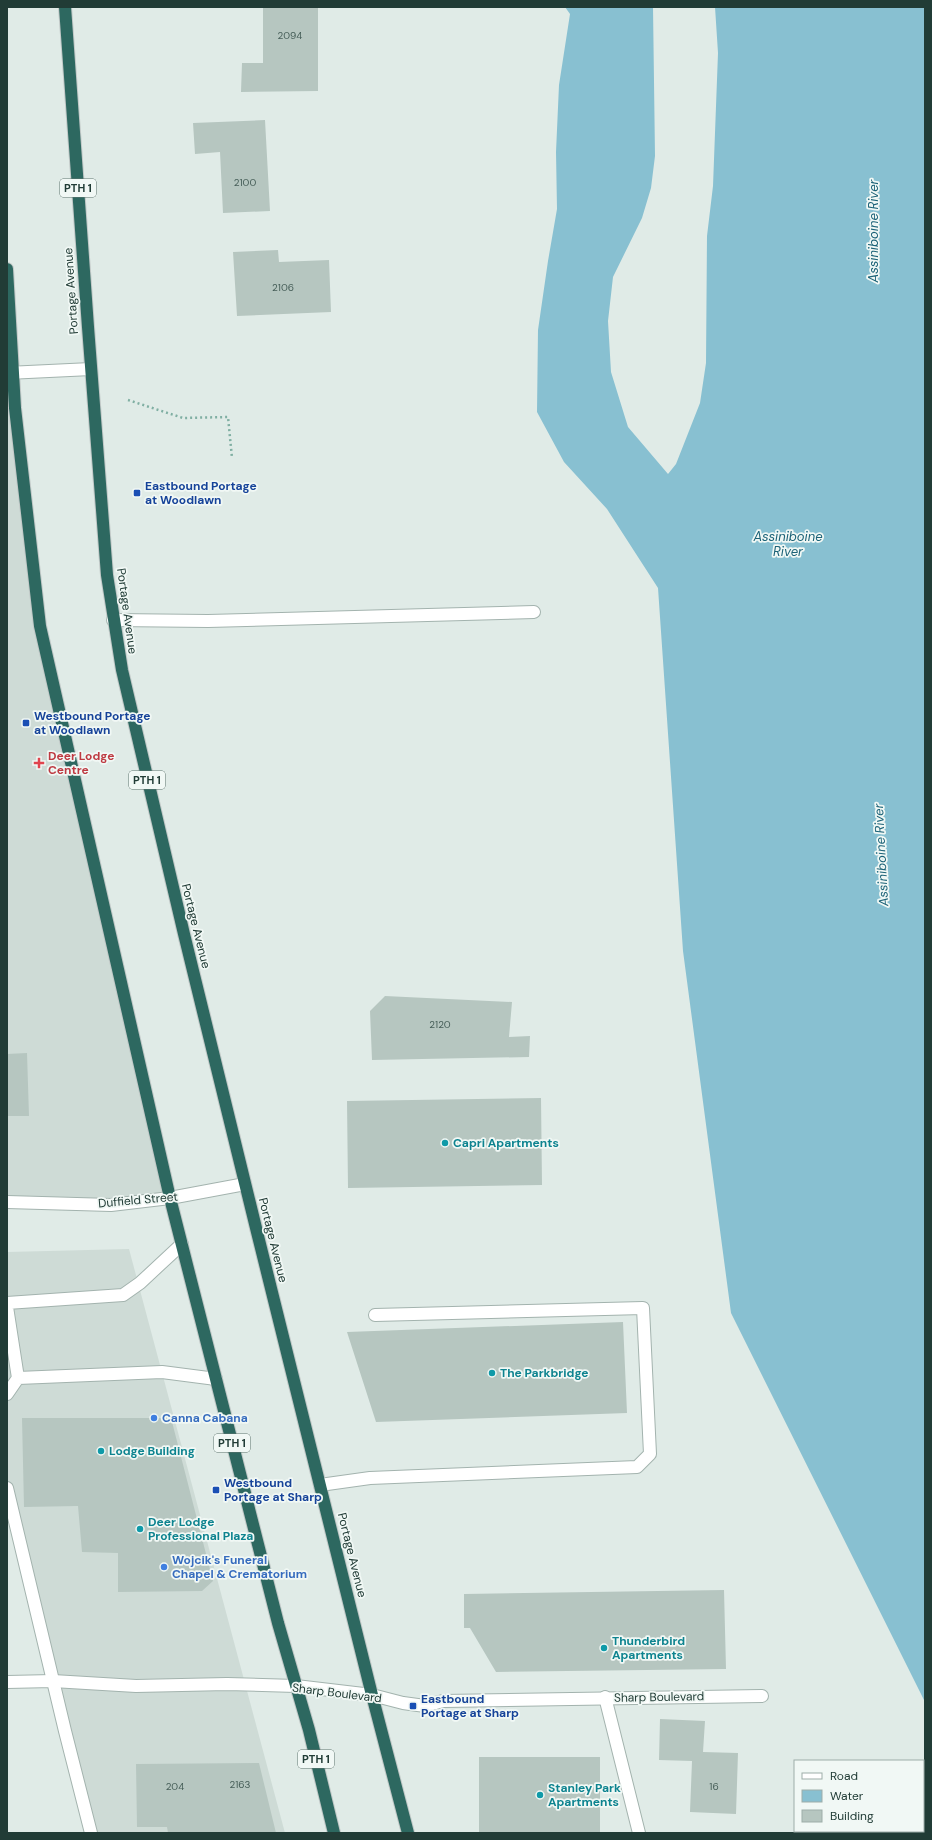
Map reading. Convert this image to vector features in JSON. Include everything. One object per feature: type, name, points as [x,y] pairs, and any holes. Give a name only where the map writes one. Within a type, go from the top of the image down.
[{"type":"highway","name":"Portage Avenue","points":[[65,7],[91,369],[113,620],[133,720],[245,1184],[372,1695],[408,1833]]},
{"type":"highway","name":"PTH 1","points":[[7,269],[10,373],[40,626],[170,1198],[276,1615],[309,1730],[334,1833]]},
{"type":"street","points":[[10,373],[91,369]]},
{"type":"street","points":[[113,620],[208,621],[534,612]]},
{"type":"street","name":"Duffield Street","points":[[7,1202],[111,1205],[170,1198],[245,1184]]},
{"type":"street","points":[[7,1303],[123,1295],[140,1283],[182,1244]]},
{"type":"street","points":[[7,1307],[18,1378],[7,1394]]},
{"type":"street","points":[[320,1485],[370,1478],[637,1468],[650,1454],[643,1308],[375,1315]]},
{"type":"street","points":[[18,1378],[162,1372],[216,1379]]},
{"type":"street","points":[[7,1488],[91,1833]]},
{"type":"street","name":"Sharp Boulevard","points":[[7,1682],[53,1681],[136,1686],[227,1684],[296,1686],[372,1695],[403,1703],[425,1706],[443,1701],[605,1697],[762,1696]]},
{"type":"street","points":[[605,1697],[639,1833]]},
{"type":"path","points":[[128,400],[183,418],[228,416],[232,458]]},
{"type":"shaded area","name":"Deer Lodge Centre","points":[[7,373],[40,626],[170,1198],[7,1202]]},
{"type":"shaded area","points":[[129,1249],[285,1833],[94,1833],[7,1482],[7,1252]]},
{"type":"water","name":"Assiniboine River","points":[[565,7],[653,7],[655,156],[651,188],[642,218],[613,277],[608,321],[611,372],[628,427],[668,474],[676,464],[700,403],[706,363],[707,236],[713,186],[718,53],[715,7],[925,7],[925,1702],[731,1313],[683,951],[658,588],[607,509],[564,462],[537,412],[538,330],[557,209],[556,152],[559,85],[570,14]]},
{"type":"building","points":[[263,7],[318,7],[318,91],[241,92],[242,63],[263,63]]},
{"type":"building","points":[[265,120],[270,211],[223,213],[220,152],[195,154],[193,123]]},
{"type":"building","points":[[278,250],[279,262],[329,260],[331,312],[237,316],[233,252]]},
{"type":"building","points":[[385,996],[512,1002],[509,1037],[530,1036],[529,1057],[372,1060],[370,1011]]},
{"type":"building","points":[[27,1053],[29,1116],[7,1116],[7,1054]]},
{"type":"building","name":"Capri Apartments","points":[[541,1098],[542,1185],[348,1188],[347,1101]]},
{"type":"building","name":"The Parkbridge","points":[[623,1322],[627,1413],[376,1422],[347,1332]]},
{"type":"building","points":[[22,1418],[171,1418],[213,1581],[202,1591],[118,1592],[118,1553],[82,1552],[78,1506],[24,1507]]},
{"type":"building","name":"Thunderbird Apartments","points":[[724,1590],[726,1669],[496,1672],[470,1628],[464,1628],[464,1594]]},
{"type":"building","points":[[660,1719],[705,1721],[703,1752],[738,1753],[736,1814],[690,1812],[692,1761],[659,1760]]},
{"type":"building","name":"Stanley Park Apartments","points":[[479,1757],[600,1757],[600,1833],[479,1833]]},
{"type":"building","points":[[259,1763],[276,1833],[168,1833],[167,1827],[137,1827],[136,1764]]},
{"type":"place","name":"Eastbound Portage at Woodlawn","points":[[137,493]]},
{"type":"place","name":"Westbound Portage at Woodlawn","points":[[26,723]]},
{"type":"place","name":"Deer Lodge Centre","points":[[39,763]]},
{"type":"place","name":"Capri Apartments","points":[[445,1143]]},
{"type":"place","name":"The Parkbridge","points":[[492,1373]]},
{"type":"place","name":"Canna Cabana","points":[[154,1418]]},
{"type":"place","name":"Lodge Building","points":[[101,1451]]},
{"type":"place","name":"Westbound Portage at Sharp","points":[[216,1490]]},
{"type":"place","name":"Deer Lodge Professional Plaza","points":[[140,1529]]},
{"type":"place","name":"Wojcik's Funeral Chapel & Crematorium","points":[[164,1567]]},
{"type":"place","name":"Thunderbird Apartments","points":[[604,1648]]},
{"type":"place","name":"Eastbound Portage at Sharp","points":[[413,1706]]},
{"type":"place","name":"Stanley Park Apartments","points":[[540,1795]]}]
